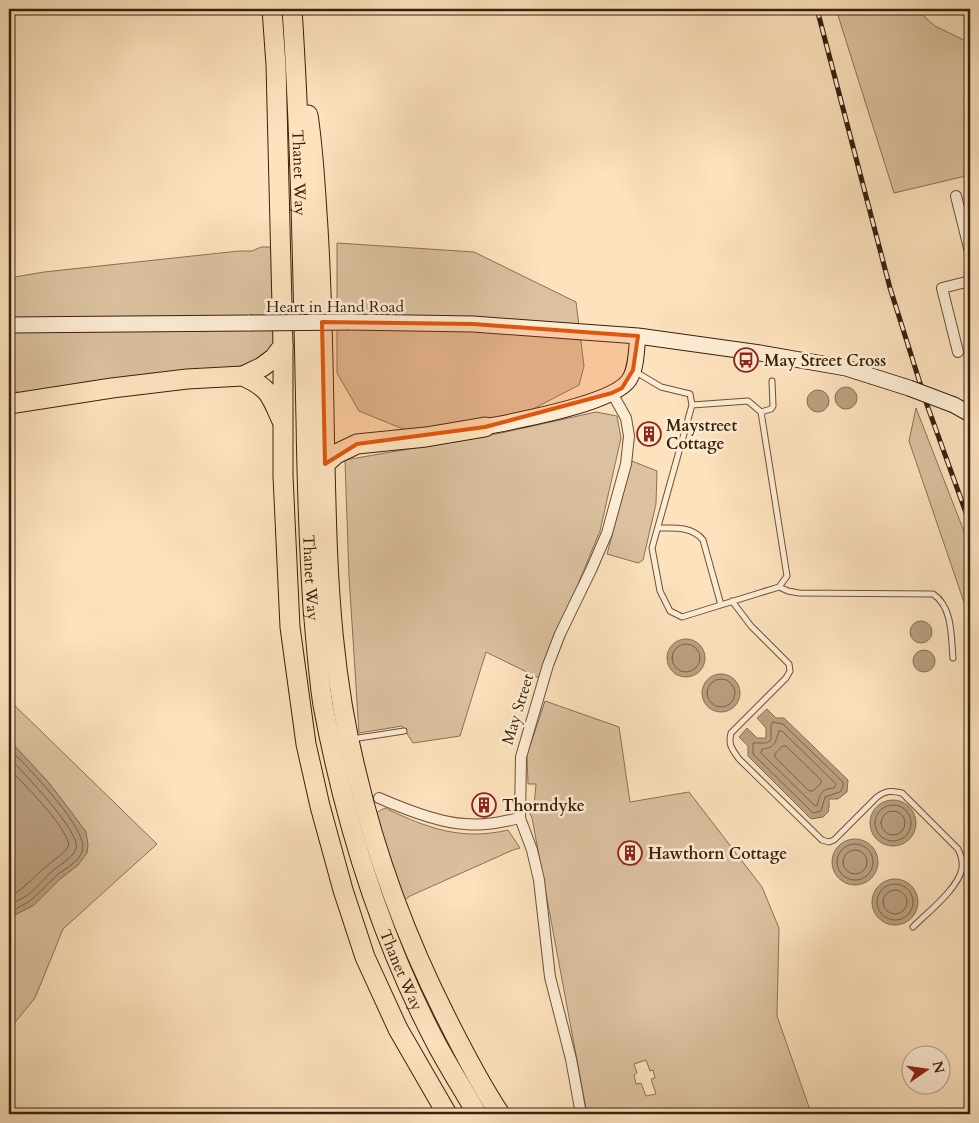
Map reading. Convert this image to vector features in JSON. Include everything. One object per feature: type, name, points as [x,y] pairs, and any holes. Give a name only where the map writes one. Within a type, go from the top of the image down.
[{"type":"highway","name":"Thanet Way","points":[[272,9],[276,65],[283,346],[283,476],[290,627],[306,744],[320,806],[343,890],[365,957],[398,1028],[447,1114]]},
{"type":"highway","name":"Thanet Way","points":[[292,16],[299,127],[307,508],[316,640],[323,702],[355,844],[374,898],[395,954],[437,1045],[477,1114]]},
{"type":"highway","points":[[292,16],[312,142],[321,267],[330,602],[337,667],[349,740],[381,863],[426,978],[458,1040],[500,1114]]},
{"type":"highway","points":[[9,404],[159,383],[243,376],[262,367],[274,358],[283,346]]},
{"type":"highway","points":[[243,376],[260,384],[267,390],[283,425]]},
{"type":"highway","points":[[324,424],[334,434],[357,444]]},
{"type":"highway","points":[[325,464],[336,454],[357,444],[426,437],[485,427]]},
{"type":"street","points":[[956,196],[970,252]]},
{"type":"street","points":[[958,352],[942,288],[970,282]]},
{"type":"street","name":"Heart in Hand Road","points":[[9,325],[350,322],[473,324],[638,336],[846,368],[909,388],[954,405],[970,414]]},
{"type":"street","points":[[485,427],[577,405],[622,388],[629,380],[633,370],[638,336]]},
{"type":"street","name":"May Street","points":[[581,1114],[571,1059],[550,977],[539,880],[532,850],[520,818],[521,757],[548,665],[560,634],[607,533],[626,464],[629,436],[626,418],[612,393]]},
{"type":"street","points":[[379,798],[420,813],[463,824],[490,824],[520,818]]},
{"type":"lane","points":[[633,370],[661,387],[690,394],[692,405],[652,548],[660,591],[670,611],[682,617],[779,587],[787,576],[761,412],[748,400],[692,405]]},
{"type":"lane","points":[[761,412],[771,409],[773,406],[772,381]]},
{"type":"lane","points":[[658,528],[684,529],[698,534],[703,540],[721,605]]},
{"type":"lane","points":[[779,587],[788,592],[799,593],[933,594],[941,600],[947,613],[953,658]]},
{"type":"lane","points":[[732,602],[751,626],[789,664],[790,671],[786,678],[731,733],[730,747],[739,759],[822,840],[829,842],[834,840],[877,797],[884,792],[894,791],[902,793],[958,849],[962,858],[962,868],[958,880],[913,927]]},
{"type":"lane","points":[[349,740],[404,731]]},
{"type":"highlighted area","points":[[322,322],[473,324],[638,336],[633,370],[622,388],[612,393],[485,427],[357,444],[325,464]]},
{"type":"shaded area","points":[[836,9],[916,9],[935,26],[970,43],[970,175],[894,193]]},
{"type":"shaded area","points":[[337,243],[474,252],[576,302],[584,366],[579,385],[533,409],[484,420],[408,431],[359,411],[337,373]]},
{"type":"shaded area","points":[[261,247],[274,247],[274,352],[256,364],[21,394],[9,386],[9,335],[12,320],[9,320],[9,278],[44,272],[252,251]]},
{"type":"shaded area","points":[[916,408],[970,547],[970,620],[909,441]]},
{"type":"shaded area","points":[[596,412],[617,416],[621,438],[600,531],[539,678],[486,652],[460,736],[413,743],[402,726],[359,733],[349,576],[345,460],[501,433]]},
{"type":"shaded area","points":[[632,461],[657,471],[656,504],[643,560],[638,563],[607,554]]},
{"type":"shaded area","points":[[9,700],[157,844],[63,929],[35,998],[12,1026],[9,1027],[9,918],[34,905],[60,879],[78,865],[86,832],[49,783],[9,740]]},
{"type":"shaded area","points":[[545,701],[619,727],[630,802],[689,792],[762,887],[779,928],[777,1016],[810,1110],[794,1114],[676,1114],[671,1108],[617,1114],[587,1114],[532,818],[527,807],[534,807],[536,784],[528,784],[527,755]],"holes":[[[623,842],[637,842],[636,865],[623,864]],[[646,1060],[650,1071],[653,1070],[655,1078],[651,1079],[656,1094],[646,1096],[641,1083],[636,1084],[634,1075],[637,1073],[634,1064]]]},
{"type":"shaded area","points":[[385,808],[430,827],[445,831],[475,834],[508,830],[520,848],[410,896],[403,901],[372,815]]},
{"type":"water","points":[[846,387],[854,390],[857,398],[854,406],[846,409],[838,406],[835,398],[838,390]]},
{"type":"water","points":[[818,390],[826,393],[829,401],[826,409],[818,412],[810,409],[807,401],[810,393]]},
{"type":"water","points":[[921,621],[929,624],[932,632],[929,640],[921,643],[913,640],[910,632],[913,624]]},
{"type":"water","points":[[686,639],[699,645],[705,658],[699,671],[686,677],[673,671],[667,658],[673,645]]},
{"type":"water","points":[[924,650],[932,653],[935,661],[932,669],[924,672],[916,669],[913,661],[916,653]]},
{"type":"water","points":[[721,674],[734,680],[740,693],[734,706],[721,712],[708,706],[702,693],[708,680]]},
{"type":"water","points":[[767,709],[776,718],[784,718],[848,780],[847,792],[838,799],[829,799],[829,811],[823,817],[811,819],[748,756],[748,746],[739,737],[747,728],[757,738],[766,738],[766,728],[757,718]]},
{"type":"water","points":[[9,740],[49,783],[72,813],[86,832],[88,845],[87,853],[78,865],[60,879],[34,905],[9,918]]},
{"type":"water","points":[[898,800],[910,806],[915,814],[915,832],[910,840],[902,845],[888,846],[876,840],[871,832],[870,818],[876,806],[884,801]]},
{"type":"water","points":[[860,839],[872,845],[877,853],[877,871],[872,879],[864,884],[850,885],[838,879],[833,871],[832,857],[838,845],[846,840]]},
{"type":"water","points":[[900,879],[904,880],[914,889],[917,893],[917,911],[908,921],[900,925],[890,925],[882,921],[873,911],[872,897],[876,889],[886,880]]},
{"type":"railway","points":[[817,9],[890,288],[926,402],[970,524]]},
{"type":"place","name":"May Street Cross","points":[[746,360]]},
{"type":"place","name":"Maystreet Cottage","points":[[649,434]]},
{"type":"place","name":"Thorndyke","points":[[484,805]]},
{"type":"place","name":"Hawthorn Cottage","points":[[630,853]]}]
